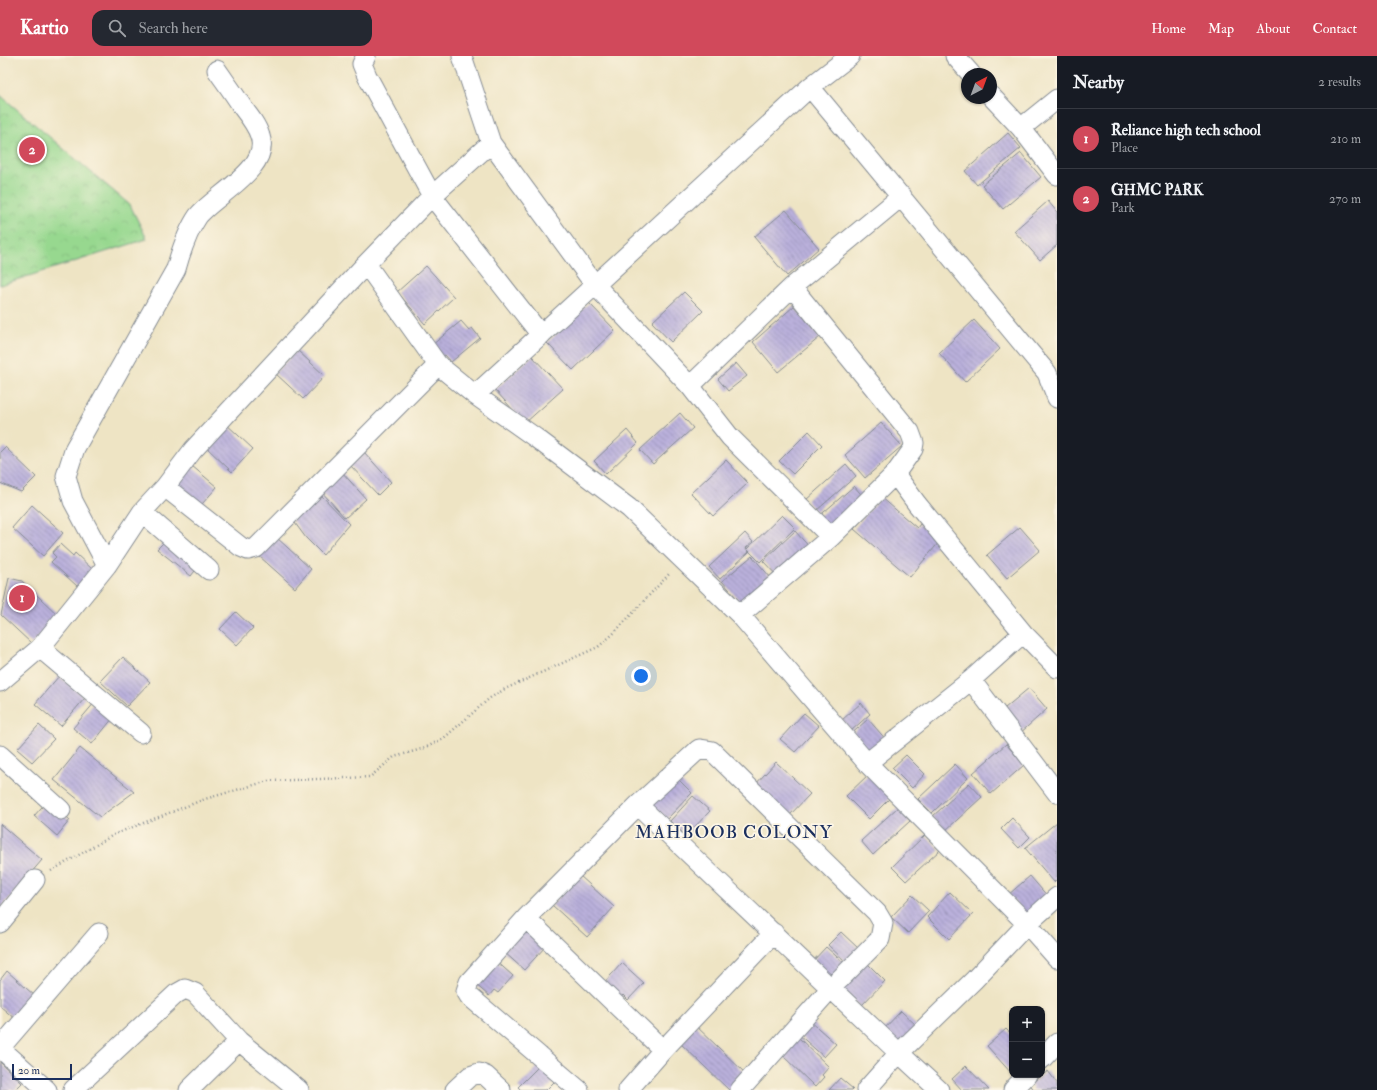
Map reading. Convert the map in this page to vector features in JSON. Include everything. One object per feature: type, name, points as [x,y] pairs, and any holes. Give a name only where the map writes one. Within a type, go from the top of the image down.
[{"type":"street","points":[[366,56],[362,64],[367,76],[432,196],[541,335]]},
{"type":"street","points":[[462,56],[491,143],[595,285],[690,386],[730,437],[831,537]]},
{"type":"street","points":[[475,394],[810,87],[850,56]]},
{"type":"street","points":[[955,56],[966,68]]},
{"type":"street","points":[[107,565],[73,501],[66,476],[75,448],[176,269],[185,240],[199,216],[243,177],[257,162],[262,147],[261,137],[254,123],[217,70]]},
{"type":"street","points":[[810,87],[902,196],[1052,368],[1057,398]]},
{"type":"street","points":[[1021,128],[1057,99]]},
{"type":"street","points":[[997,102],[1021,128],[1057,175]]},
{"type":"street","points":[[0,682],[40,648],[107,565],[142,512],[165,487],[193,450],[366,264],[432,196],[491,143]]},
{"type":"street","points":[[690,386],[792,287],[902,196]]},
{"type":"street","points":[[366,264],[438,365],[629,508],[740,615],[866,763],[1027,924],[1057,958]]},
{"type":"street","points":[[740,615],[831,537],[895,474],[913,449],[914,443],[910,432],[792,287]]},
{"type":"street","points":[[165,487],[241,547],[248,550],[256,548],[438,365]]},
{"type":"street","points":[[895,474],[917,504],[1023,632],[1057,668]]},
{"type":"street","points":[[142,512],[209,570]]},
{"type":"street","points":[[866,763],[971,680],[1023,632]]},
{"type":"street","points":[[40,648],[141,733]]},
{"type":"street","points":[[971,680],[1057,793]]},
{"type":"street","points":[[579,1090],[469,996],[466,991],[469,982],[526,918],[638,805],[699,749],[712,751],[876,913],[882,922],[880,939],[831,988],[740,1090]]},
{"type":"street","points":[[0,756],[61,810]]},
{"type":"street","points":[[638,805],[939,1090]]},
{"type":"street","points":[[0,923],[35,880]]},
{"type":"street","points":[[866,1090],[899,1053],[974,980],[1027,924],[1057,897]]},
{"type":"street","points":[[526,918],[663,1050]]},
{"type":"street","points":[[47,1090],[0,1048],[99,933]]},
{"type":"street","points":[[628,1090],[663,1050],[774,933]]},
{"type":"street","points":[[74,1090],[176,994],[186,989],[195,993],[239,1041],[299,1090]]},
{"type":"street","points":[[189,1090],[239,1041]]},
{"type":"street","points":[[1045,1056],[1057,1043]]},
{"type":"street","points":[[455,1090],[470,1076],[479,1073],[486,1076],[501,1090]]},
{"type":"street","points":[[1013,1090],[1024,1078]]},
{"type":"path","points":[[35,880],[116,834],[205,799],[268,781],[370,777],[394,756],[426,748],[444,738],[490,698],[505,689],[598,647],[613,634],[683,560]]},
{"type":"green space","points":[[0,95],[130,205],[147,239],[0,285]]},
{"type":"building","points":[[1008,133],[1021,148],[977,185],[965,171]]},
{"type":"building","points":[[1021,153],[1041,177],[1003,209],[982,185]]},
{"type":"building","points":[[1048,201],[1057,212],[1057,245],[1040,260],[1014,231]]},
{"type":"building","points":[[786,210],[819,248],[787,276],[754,237]]},
{"type":"building","points":[[426,266],[454,297],[425,324],[397,292]]},
{"type":"building","points":[[684,292],[703,311],[671,342],[652,322]]},
{"type":"building","points":[[589,303],[615,330],[573,370],[547,343]]},
{"type":"building","points":[[794,306],[820,337],[778,372],[753,342]]},
{"type":"building","points":[[974,320],[1000,349],[965,382],[939,353]]},
{"type":"building","points":[[461,321],[469,330],[472,328],[480,338],[451,362],[445,355],[442,357],[432,345]]},
{"type":"building","points":[[297,350],[325,376],[303,399],[275,373]]},
{"type":"building","points":[[532,356],[563,389],[525,423],[495,390]]},
{"type":"building","points":[[736,363],[747,376],[728,391],[718,379]]},
{"type":"building","points":[[680,413],[693,428],[653,464],[640,450]]},
{"type":"building","points":[[224,422],[253,449],[232,472],[203,444]]},
{"type":"building","points":[[881,423],[902,446],[865,478],[845,455]]},
{"type":"building","points":[[627,430],[638,443],[606,474],[594,461]]},
{"type":"building","points":[[809,431],[822,445],[793,474],[779,461]]},
{"type":"building","points":[[5,447],[36,477],[21,492],[0,483],[0,452]]},
{"type":"building","points":[[364,452],[391,482],[378,495],[350,465]]},
{"type":"building","points":[[726,460],[748,483],[713,516],[691,493]]},
{"type":"building","points":[[846,464],[856,476],[816,511],[806,500]]},
{"type":"building","points":[[192,466],[217,487],[202,504],[177,484]]},
{"type":"building","points":[[342,472],[366,499],[345,518],[321,491]]},
{"type":"building","points":[[854,486],[866,500],[829,532],[817,518]]},
{"type":"building","points":[[319,493],[349,524],[323,555],[306,538],[292,519]]},
{"type":"building","points":[[881,497],[917,528],[920,524],[940,541],[910,577],[854,529]]},
{"type":"building","points":[[32,505],[63,533],[43,556],[12,528]]},
{"type":"building","points":[[782,515],[795,528],[760,562],[747,549]]},
{"type":"building","points":[[1020,527],[1040,550],[1007,578],[987,555]]},
{"type":"building","points":[[795,531],[812,550],[780,579],[763,561]]},
{"type":"building","points":[[745,533],[753,542],[746,548],[749,552],[720,579],[709,567]]},
{"type":"building","points":[[276,537],[311,569],[295,588],[259,556]]},
{"type":"building","points":[[168,538],[198,567],[191,576],[157,549]]},
{"type":"building","points":[[60,544],[73,556],[75,553],[93,570],[78,587],[51,562],[56,557],[52,553]]},
{"type":"building","points":[[752,556],[771,578],[742,604],[722,581]]},
{"type":"building","points":[[9,578],[22,581],[59,616],[32,644],[1,615]]},
{"type":"building","points":[[236,612],[253,628],[237,645],[220,629]]},
{"type":"building","points":[[123,657],[150,682],[127,706],[100,681]]},
{"type":"building","points":[[59,676],[85,698],[61,726],[35,704]]},
{"type":"building","points":[[1029,688],[1047,709],[1018,735],[999,713]]},
{"type":"building","points":[[95,702],[113,718],[92,744],[73,728]]},
{"type":"building","points":[[861,703],[870,714],[851,731],[842,720]]},
{"type":"building","points":[[804,713],[819,726],[795,752],[780,739]]},
{"type":"building","points":[[868,719],[888,742],[868,759],[848,737]]},
{"type":"building","points":[[39,725],[54,739],[32,762],[17,749]]},
{"type":"building","points":[[1006,744],[1024,765],[991,794],[973,773]]},
{"type":"building","points":[[80,748],[134,792],[100,817],[54,780]]},
{"type":"building","points":[[906,755],[925,774],[912,788],[892,768]]},
{"type":"building","points":[[776,762],[810,794],[788,817],[754,786]]},
{"type":"building","points":[[955,764],[968,778],[932,813],[918,799]]},
{"type":"building","points":[[869,774],[891,797],[869,819],[846,796]]},
{"type":"building","points":[[674,775],[692,793],[667,819],[649,802]]},
{"type":"building","points":[[969,783],[982,797],[945,831],[932,817]]},
{"type":"building","points":[[693,796],[710,811],[686,836],[670,821]]},
{"type":"building","points":[[48,800],[70,820],[57,836],[34,816]]},
{"type":"building","points":[[898,807],[910,821],[873,855],[861,841]]},
{"type":"building","points":[[1012,818],[1030,837],[1019,848],[1001,829]]},
{"type":"building","points":[[1057,822],[1057,879],[1054,882],[1025,848]]},
{"type":"building","points":[[0,824],[42,860],[0,909]]},
{"type":"building","points":[[925,835],[940,850],[906,881],[892,867]]},
{"type":"building","points":[[579,875],[614,907],[587,937],[552,905]]},
{"type":"building","points":[[1030,876],[1049,898],[1028,917],[1008,895]]},
{"type":"building","points":[[950,892],[973,914],[949,939],[927,917]]},
{"type":"building","points":[[912,895],[929,911],[908,933],[891,917]]},
{"type":"building","points":[[525,927],[546,946],[524,970],[503,951]]},
{"type":"building","points":[[841,932],[859,949],[846,962],[828,945]]},
{"type":"building","points":[[826,947],[845,964],[831,979],[812,962]]},
{"type":"building","points":[[494,959],[513,976],[498,993],[494,990],[489,996],[474,983]]},
{"type":"building","points":[[865,961],[885,981],[860,1007],[840,987]]},
{"type":"building","points":[[622,963],[644,983],[628,1000],[623,995],[616,1002],[600,987]]},
{"type":"building","points":[[7,971],[35,996],[15,1019],[0,1006],[0,980]]},
{"type":"building","points":[[901,1011],[917,1026],[897,1046],[882,1031]]},
{"type":"building","points":[[809,1020],[836,1044],[824,1057],[797,1033]]},
{"type":"building","points":[[694,1024],[745,1073],[729,1090],[678,1041]]},
{"type":"building","points":[[1006,1029],[1009,1032],[1009,1071],[987,1046]]},
{"type":"building","points":[[797,1036],[829,1067],[822,1075],[824,1077],[815,1087],[780,1053]]},
{"type":"building","points":[[0,1062],[22,1083],[15,1090],[0,1090]]},
{"type":"building","points":[[541,1064],[557,1079],[546,1090],[521,1090],[518,1087]]},
{"type":"building","points":[[966,1066],[989,1090],[962,1090],[952,1079]]},
{"type":"building","points":[[1048,1071],[1057,1083],[1057,1090],[1034,1090],[1030,1084],[1038,1078],[1045,1078],[1045,1073]]},
{"type":"building","points":[[840,1078],[853,1089],[829,1090]]},
{"type":"place","name":"GHMC PARK","points":[[32,150]]},
{"type":"place","name":"Reliance high tech school","points":[[22,598]]},
{"type":"district","name":"MAHBOOB COLONY","points":[[734,832]]}]
